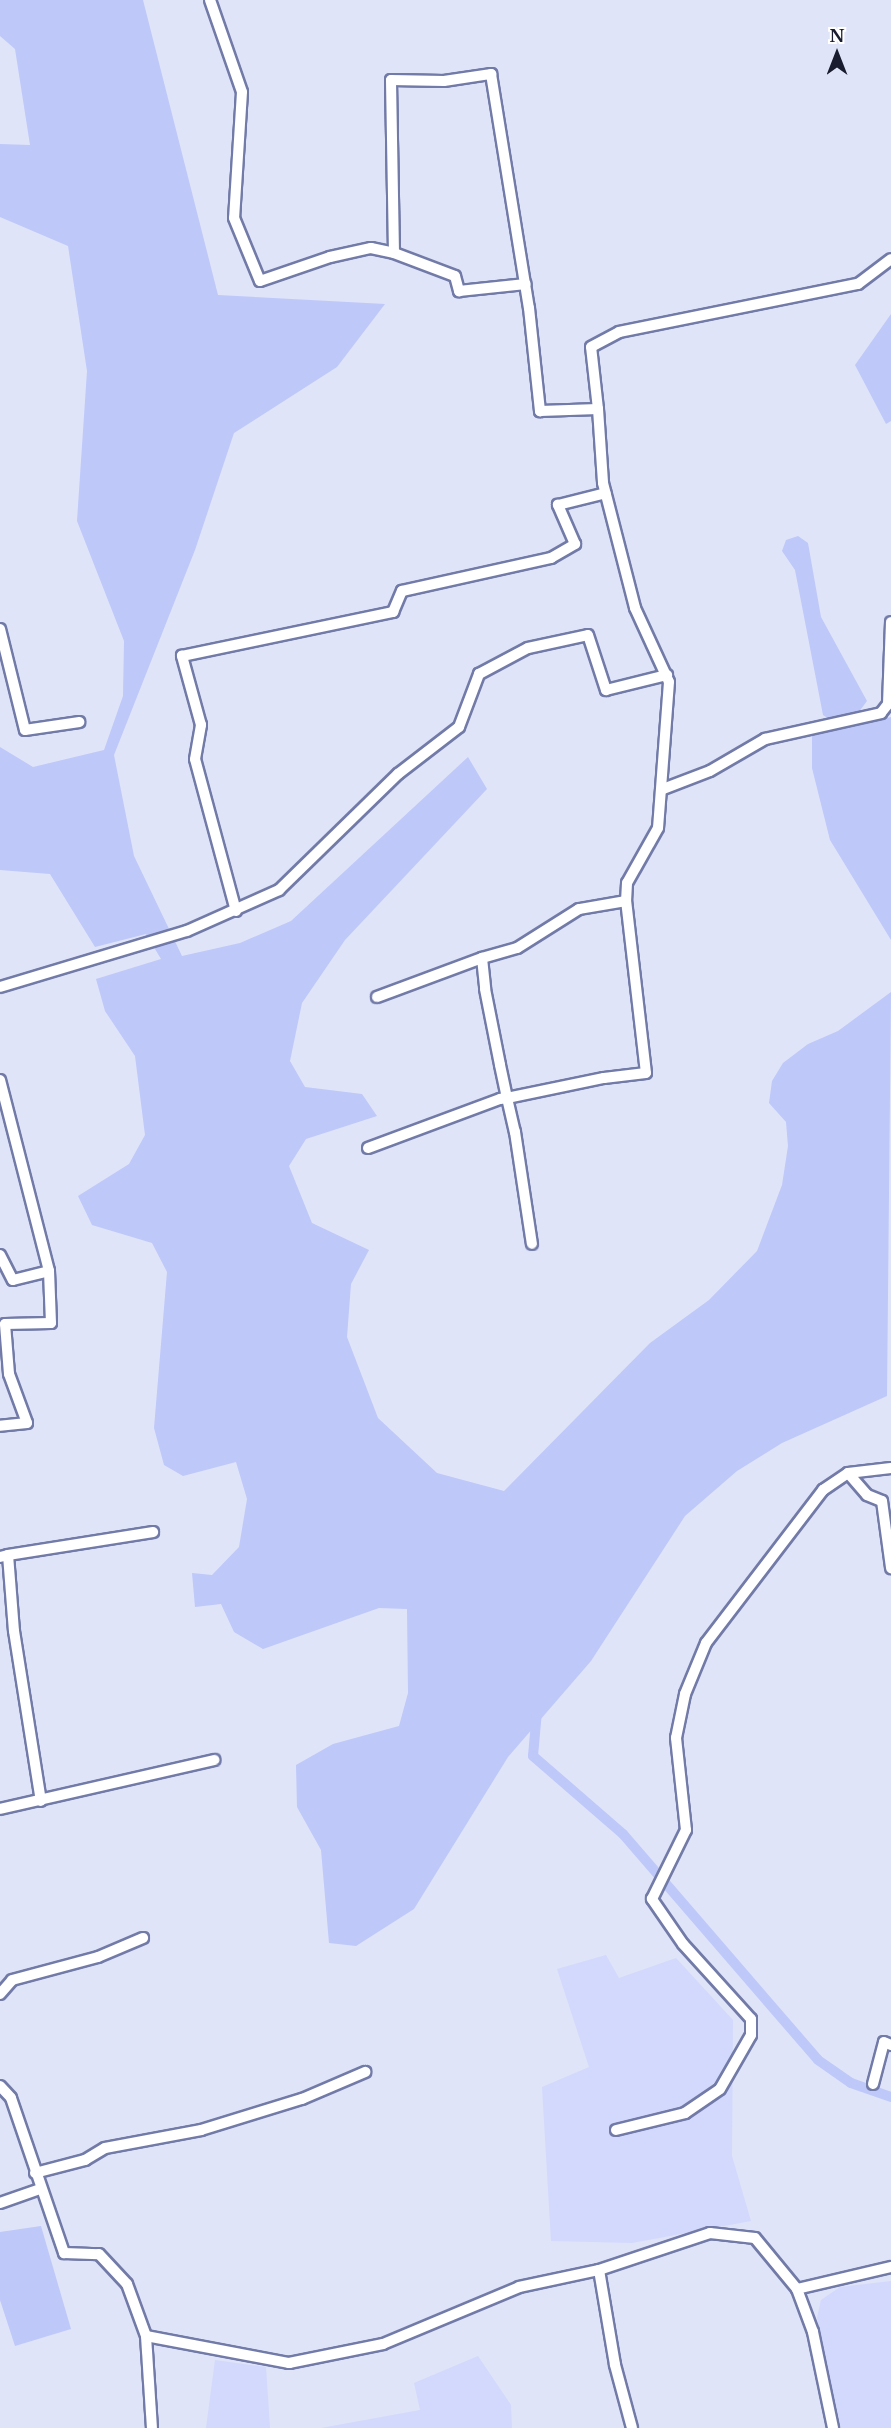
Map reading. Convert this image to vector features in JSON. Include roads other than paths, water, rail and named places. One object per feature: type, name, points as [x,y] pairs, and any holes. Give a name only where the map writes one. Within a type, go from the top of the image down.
[{"type":"street","points":[[210,0],[242,92],[234,218],[260,280],[371,248],[394,253],[455,276],[459,291],[526,284]]},
{"type":"street","points":[[394,253],[391,80],[444,81],[491,74],[526,284],[540,411],[598,409]]},
{"type":"street","points":[[368,1148],[507,1098],[646,1073],[626,901],[627,883],[658,828],[663,789],[666,675],[635,608],[606,493],[591,347],[619,332],[858,284],[891,259]]},
{"type":"street","points":[[236,911],[195,759],[201,725],[182,656],[393,612],[402,591],[551,558],[575,544],[558,505],[606,493]]},
{"type":"street","points":[[663,789],[711,771],[765,739],[881,713],[888,704],[891,622]]},
{"type":"street","points":[[0,629],[25,730],[79,722]]},
{"type":"street","points":[[0,987],[187,931],[279,890],[398,774],[459,727],[479,674],[528,648],[580,633],[591,641],[606,690],[666,675]]},
{"type":"street","points":[[377,997],[482,958],[517,948],[579,909],[626,901]]},
{"type":"street","points":[[482,958],[532,1244]]},
{"type":"street","points":[[0,1080],[49,1272],[51,1323],[5,1324],[9,1374],[27,1423],[0,1426]]},
{"type":"street","points":[[0,1255],[13,1280],[49,1272]]},
{"type":"street","points":[[616,2130],[686,2113],[720,2089],[751,2035],[751,2019],[683,1944],[652,1899],[686,1830],[676,1738],[685,1694],[714,1630],[728,1618],[802,1512],[848,1473],[891,1468]]},
{"type":"street","points":[[848,1473],[867,1495],[882,1501],[891,1568]]},
{"type":"street","points":[[41,1801],[4,1556],[153,1532]]},
{"type":"street","points":[[0,1809],[214,1760]]},
{"type":"street","points":[[0,1994],[12,1980],[98,1957],[143,1938]]},
{"type":"street","points":[[873,2084],[884,2042],[891,2044]]},
{"type":"street","points":[[35,2173],[85,2160],[105,2148],[201,2130],[302,2099],[364,2072]]},
{"type":"street","points":[[0,2086],[11,2098],[40,2189],[64,2253],[99,2254],[127,2284],[146,2336],[152,2428]]},
{"type":"street","points":[[0,2204],[40,2189]]},
{"type":"street","points":[[146,2336],[289,2363],[383,2344],[519,2287],[599,2270],[710,2233],[733,2234],[755,2238],[797,2289],[816,2343],[833,2428]]},
{"type":"street","points":[[797,2289],[891,2267]]},
{"type":"street","points":[[599,2270],[615,2365],[632,2428]]},
{"type":"waterway","points":[[537,1711],[533,1756],[623,1834],[818,2060],[851,2083],[891,2097]]}]
